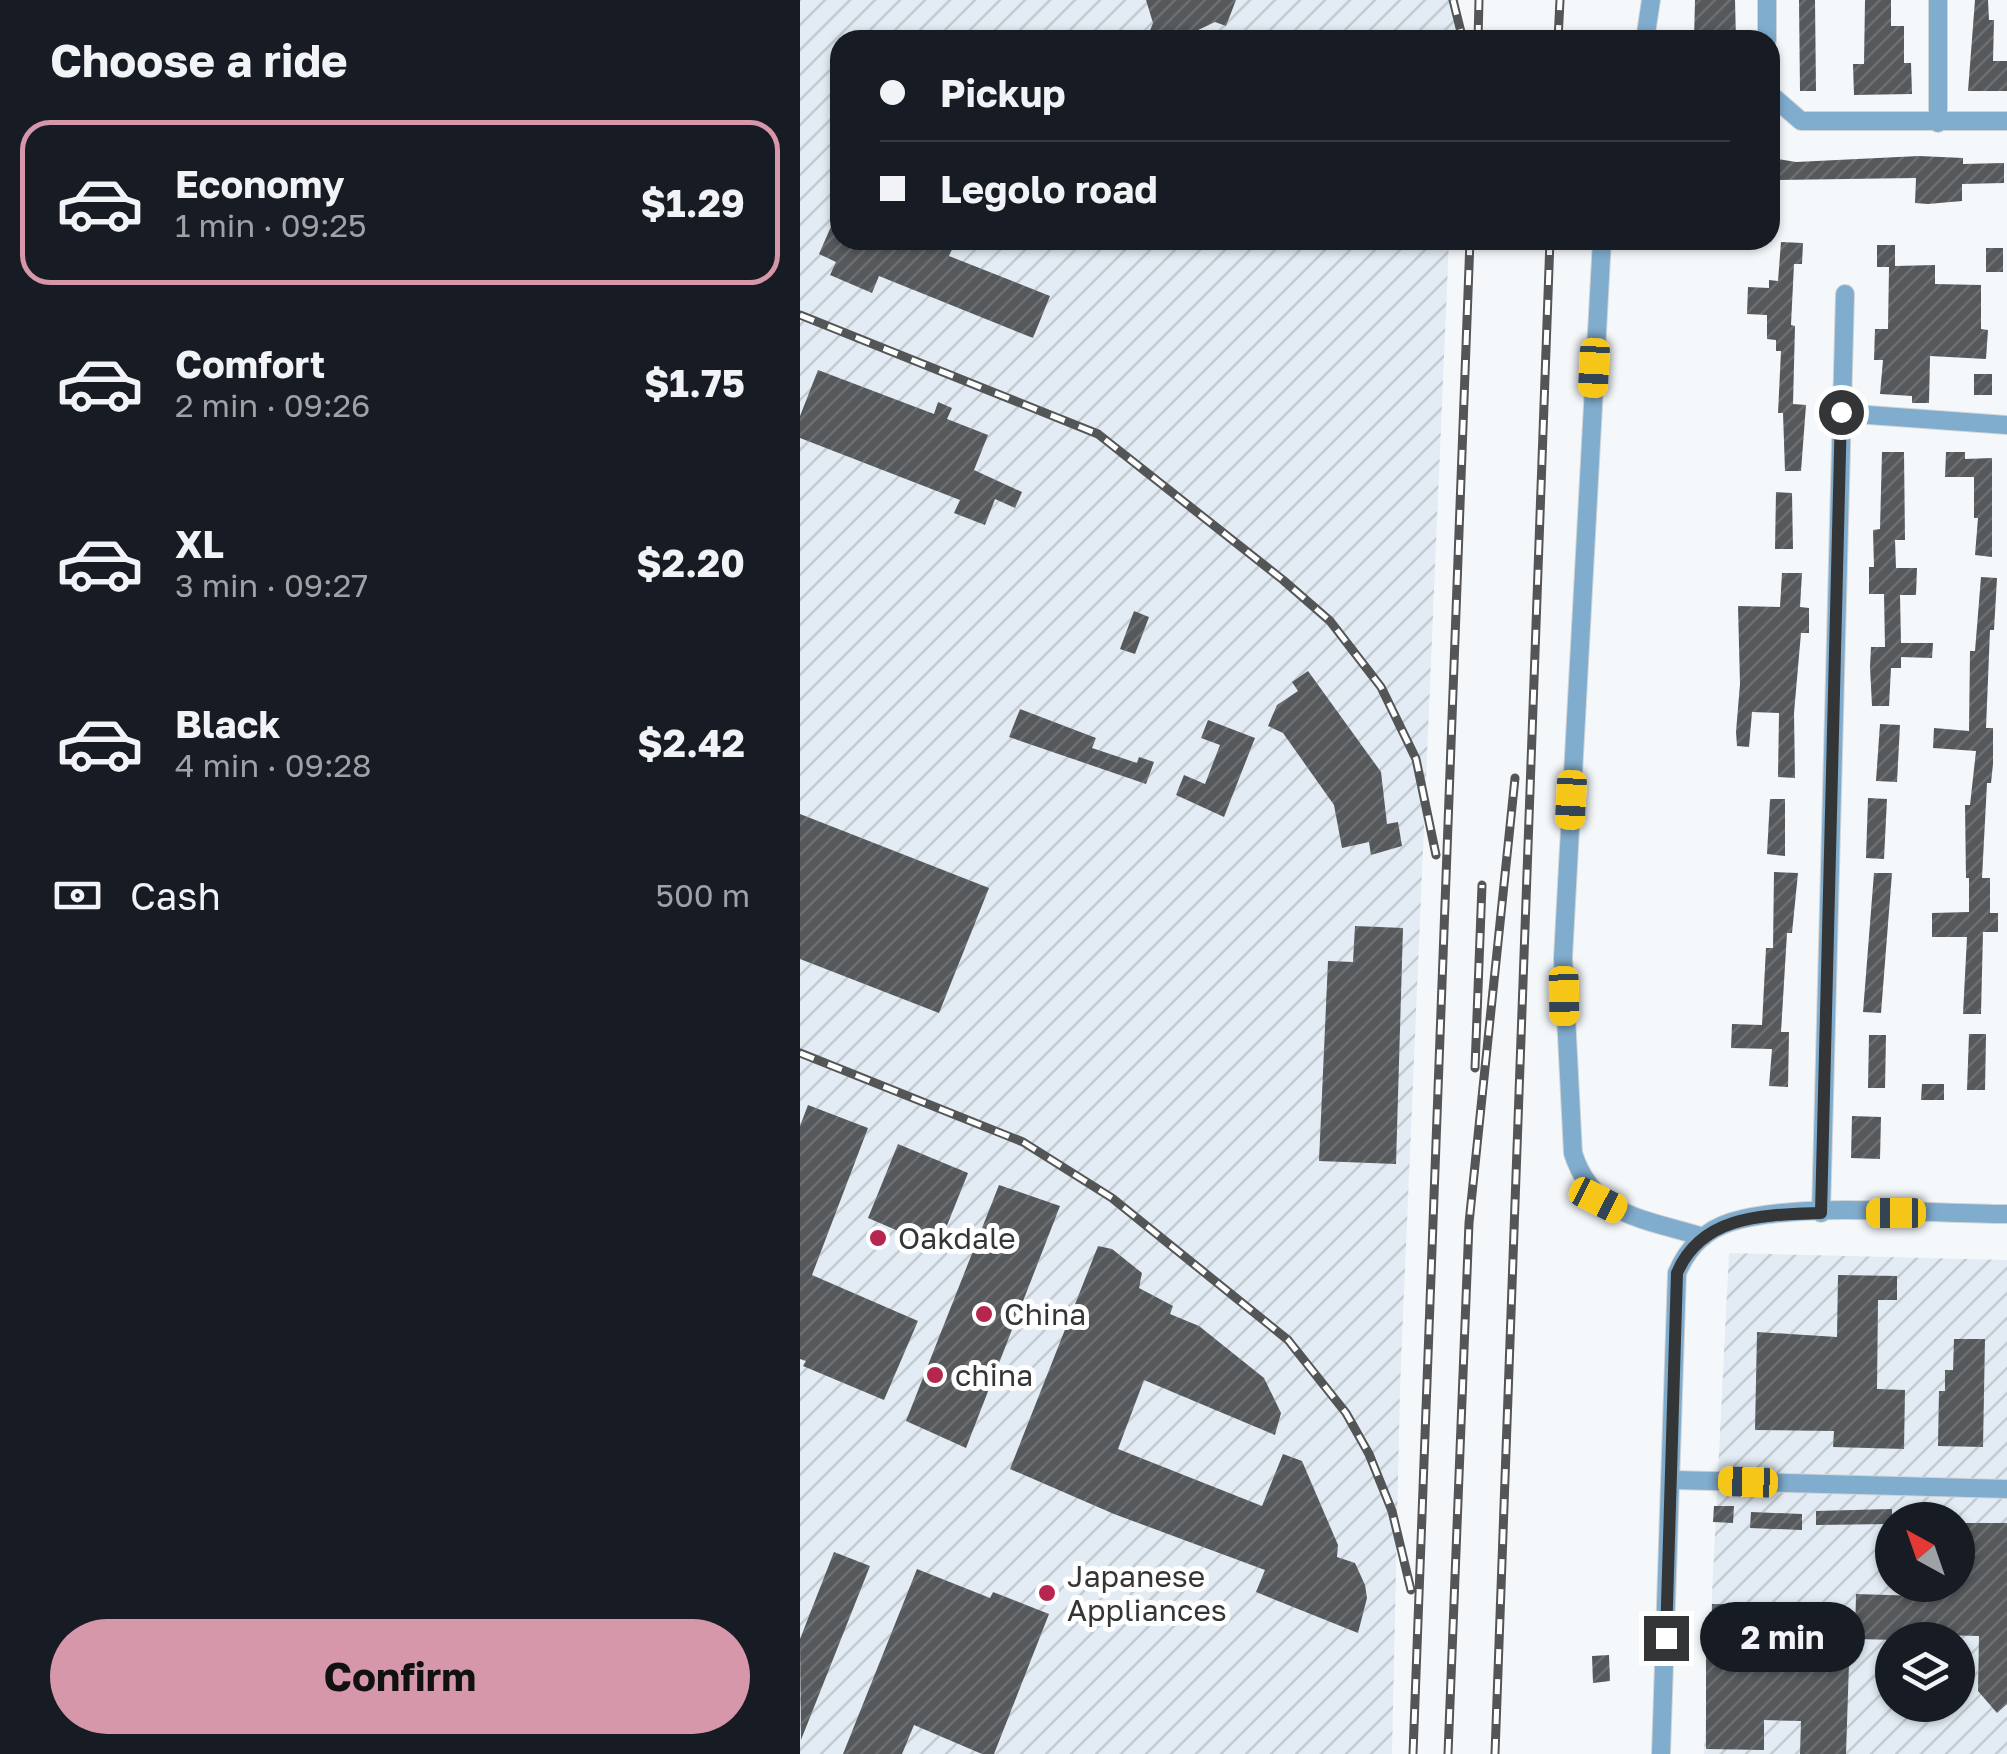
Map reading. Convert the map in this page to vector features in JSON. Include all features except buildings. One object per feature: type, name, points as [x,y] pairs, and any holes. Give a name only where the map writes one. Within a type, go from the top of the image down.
[{"type":"street","points":[[1646,30],[1651,0]]},
{"type":"street","points":[[1767,30],[1768,0]]},
{"type":"street","points":[[1938,0],[1938,123]]},
{"type":"street","points":[[1780,103],[1801,121],[2007,122]]},
{"type":"street","points":[[1601,250],[1563,958],[1573,1153],[1580,1177],[1598,1200],[1702,1237]]},
{"type":"street","points":[[1821,1213],[1845,294]]},
{"type":"street","points":[[1841,412],[2007,424]]},
{"type":"street","points":[[1662,1754],[1674,1480],[1677,1273],[1685,1254],[1702,1237],[1728,1222],[1821,1213],[2007,1214]]},
{"type":"street","points":[[1674,1480],[2007,1489]]},
{"type":"shaded area","points":[[800,0],[1459,0],[1458,30],[830,30],[830,250],[1449,250],[1400,1387],[1392,1754],[800,1754]]},
{"type":"shaded area","points":[[1729,1253],[2007,1260],[2007,1754],[1704,1754]]},
{"type":"railway","points":[[1453,0],[1460,30]]},
{"type":"railway","points":[[1478,30],[1479,0]]},
{"type":"railway","points":[[1558,30],[1560,0]]},
{"type":"railway","points":[[1413,1754],[1470,250]]},
{"type":"railway","points":[[1495,1754],[1550,250]]},
{"type":"railway","points":[[800,315],[1098,434],[1283,580],[1330,621],[1381,687],[1416,759],[1436,855]]},
{"type":"railway","points":[[1448,1754],[1469,1223],[1515,778]]},
{"type":"railway","points":[[1475,1068],[1482,885]]},
{"type":"railway","points":[[800,1053],[1023,1142],[1112,1198],[1288,1340],[1346,1413],[1369,1454],[1392,1511],[1411,1590]]},
{"type":"place","name":"Oakdale","points":[[878,1238]]},
{"type":"place","name":"China","points":[[984,1314]]},
{"type":"place","name":"china","points":[[935,1375]]},
{"type":"place","name":"Japanese Appliances","points":[[1047,1593]]},
{"type":"route","points":[[1666,1638],[1674,1480],[1677,1273],[1685,1254],[1702,1237],[1728,1222],[1769,1215],[1821,1213],[1841,412]]}]
